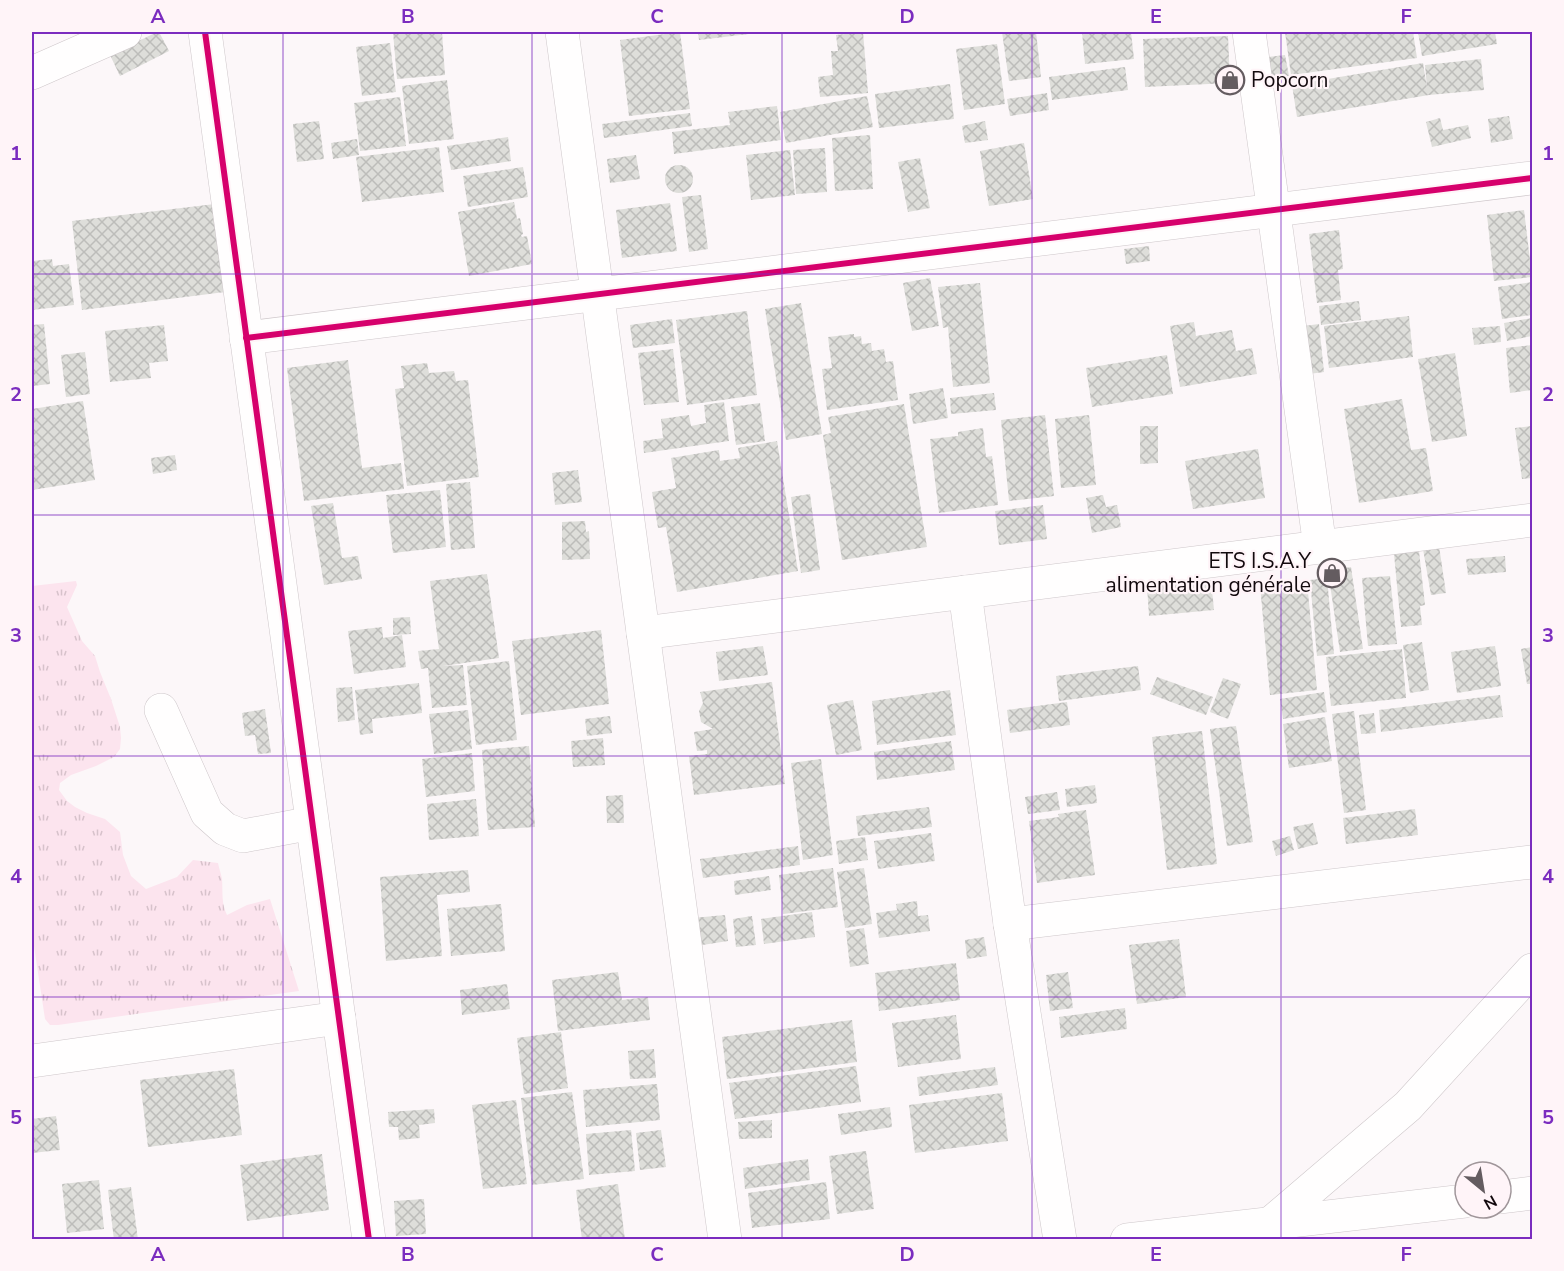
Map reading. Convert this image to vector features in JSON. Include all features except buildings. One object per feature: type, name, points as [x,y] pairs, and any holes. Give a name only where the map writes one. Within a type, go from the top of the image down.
[{"type":"street","points":[[32,73],[125,32]]},
{"type":"street","points":[[205,32],[369,1239]]},
{"type":"street","points":[[562,32],[725,1239]]},
{"type":"street","points":[[1249,32],[1320,547]]},
{"type":"street","points":[[246,338],[1533,178]]},
{"type":"street","points":[[643,633],[1533,520]]},
{"type":"street","points":[[965,592],[1010,924],[1060,1239]]},
{"type":"street","points":[[160,710],[207,813],[225,828],[243,836],[312,823]]},
{"type":"street","points":[[1010,924],[1533,862]]},
{"type":"street","points":[[1272,1231],[1408,1106],[1533,970]]},
{"type":"street","points":[[32,1061],[339,1018]]},
{"type":"street","points":[[1513,1196],[1533,1193]]},
{"type":"street","points":[[1127,1239],[1272,1231],[1453,1203]]},
{"type":"green space","points":[[76,581],[77,585],[67,607],[82,641],[95,656],[120,727],[121,738],[120,749],[114,757],[71,775],[60,783],[59,790],[75,807],[105,819],[120,832],[123,855],[131,876],[146,889],[177,877],[193,860],[218,863],[227,915],[247,905],[270,899],[299,991],[58,1025],[50,1025],[45,1019],[32,933],[32,586]]},
{"type":"cycle path","points":[[205,32],[369,1240]]},
{"type":"cycle path","points":[[246,338],[1532,178]]},
{"type":"place","name":"Popcorn","points":[[1230,80]]},
{"type":"place","name":"ETS I.S.A.Y alimentation générale","points":[[1332,573]]}]
